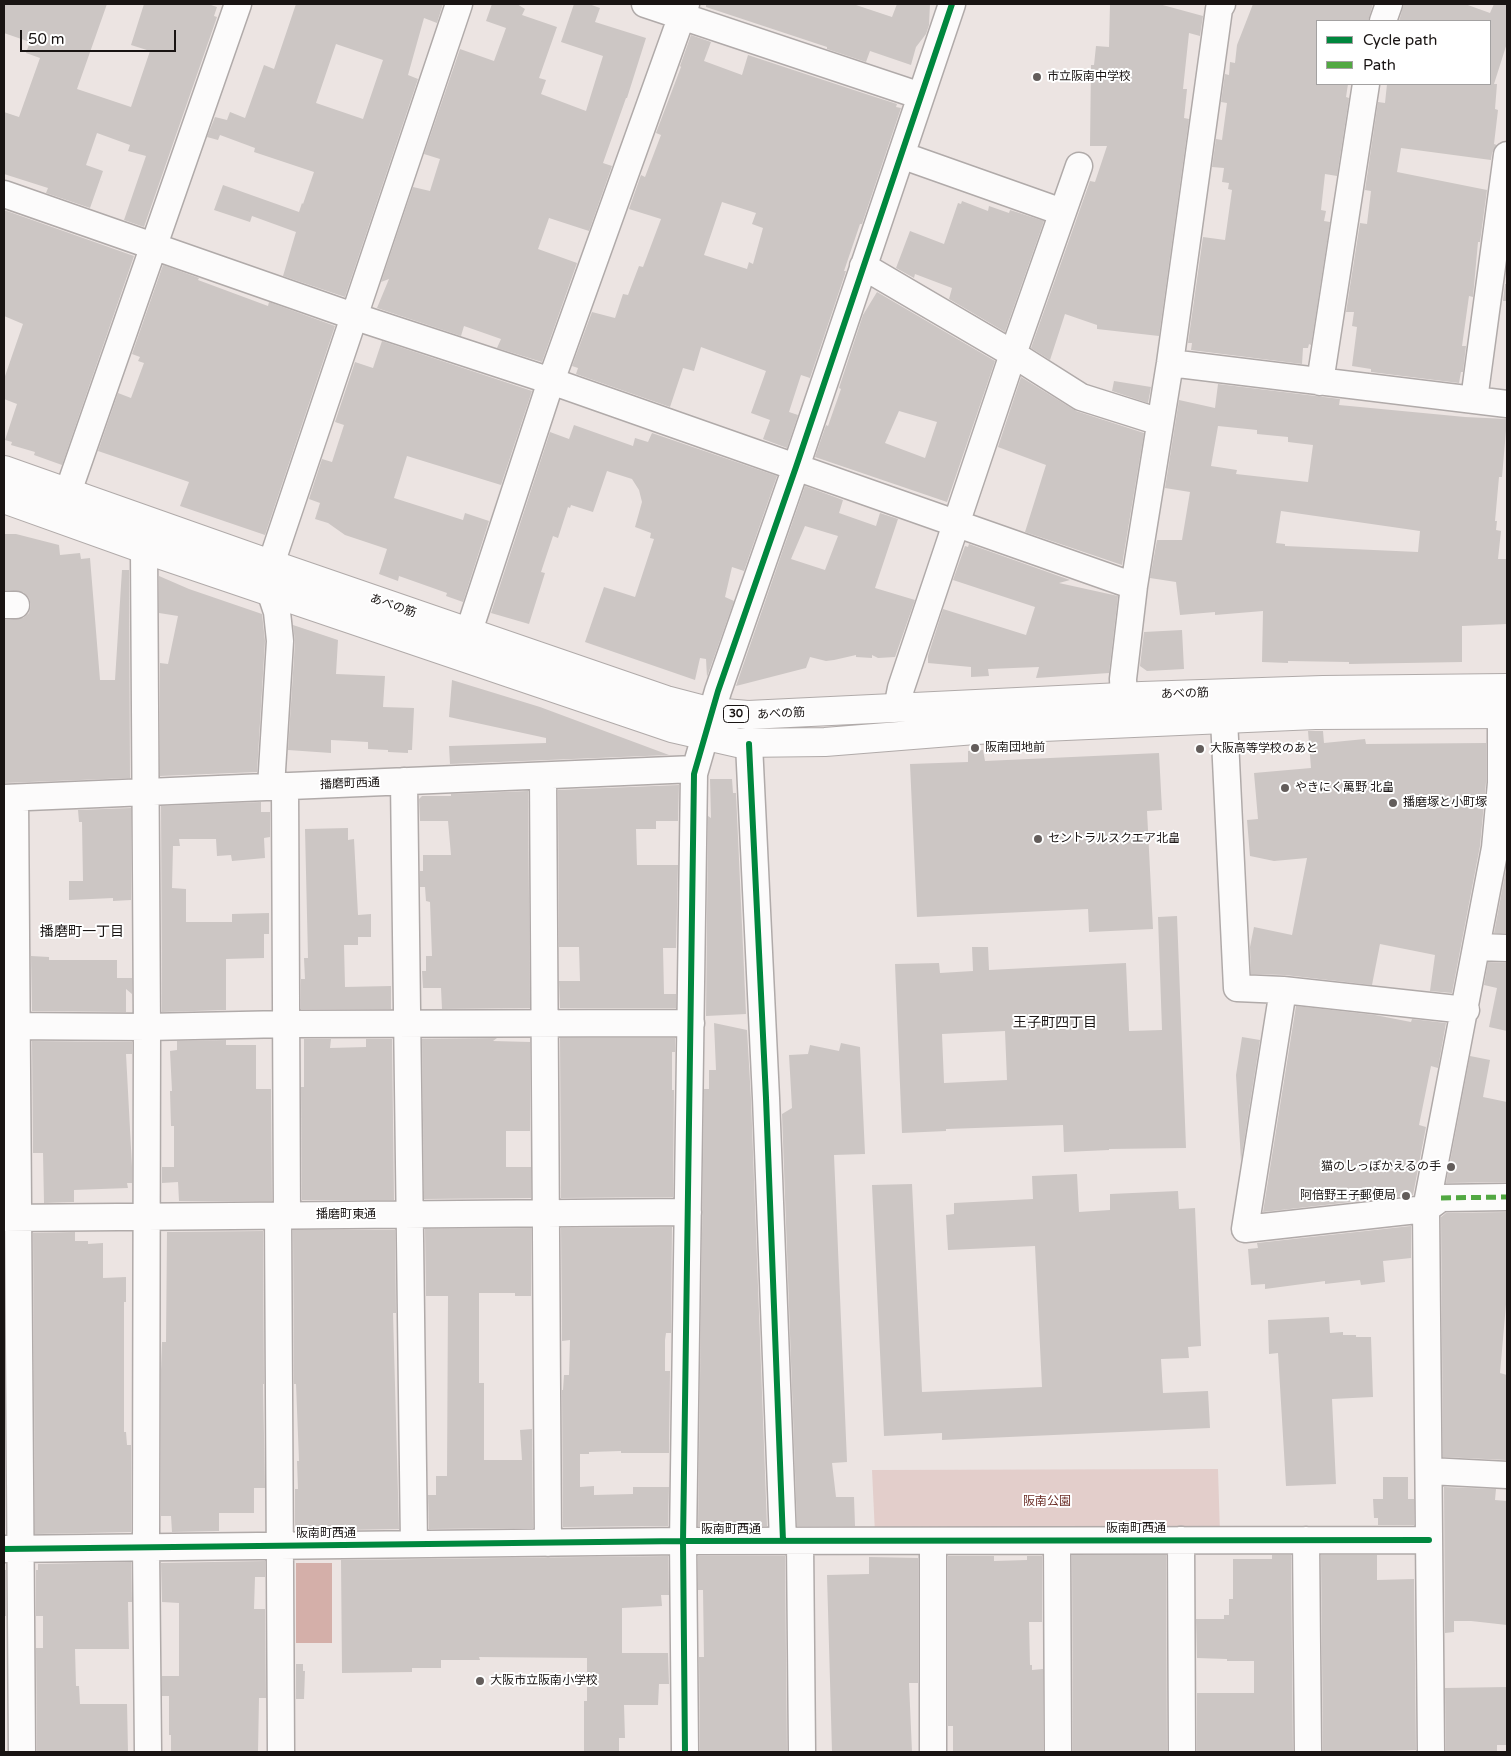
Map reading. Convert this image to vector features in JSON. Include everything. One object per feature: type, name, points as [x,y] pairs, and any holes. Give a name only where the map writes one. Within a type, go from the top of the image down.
[{"type":"main road","name":"あべの筋","points":[[4,470],[666,700],[708,724],[749,744],[824,742],[974,730],[1503,707]]},
{"type":"main road","name":"あべの筋","points":[[4,499],[144,549],[663,725],[708,724],[748,715],[1123,696],[1323,690],[1503,707]]},
{"type":"street","points":[[68,492],[238,4]]},
{"type":"street","points":[[281,1752],[280,1546],[287,1024],[278,787],[280,640],[277,612],[270,591],[270,564],[459,4]]},
{"type":"street","points":[[645,4],[684,9],[921,96]]},
{"type":"street","points":[[685,1752],[683,1541],[694,774],[708,724],[952,4]]},
{"type":"street","points":[[1125,724],[1123,679],[1134,586],[1170,363],[1219,9],[1222,4]]},
{"type":"street","points":[[1383,20],[1388,4]]},
{"type":"street","points":[[470,631],[552,381],[684,9]]},
{"type":"street","points":[[1320,382],[1366,85]]},
{"type":"street","points":[[901,155],[1062,212]]},
{"type":"street","points":[[1474,400],[1507,155]]},
{"type":"street","points":[[898,708],[901,688],[1012,354],[1079,166]]},
{"type":"street","points":[[4,194],[155,245],[353,316],[552,381],[1134,586]]},
{"type":"street","points":[[863,266],[1081,397],[1160,422]]},
{"type":"street","points":[[1170,363],[1507,404]]},
{"type":"street","points":[[144,549],[148,1752]]},
{"type":"street","points":[[1431,1752],[1429,1471],[1434,1204],[1495,848],[1503,707]]},
{"type":"street","points":[[1224,719],[1237,988],[1283,990],[1466,1010]]},
{"type":"street","points":[[749,744],[802,1752]]},
{"type":"street","name":"播磨町西通","points":[[10,798],[696,769]]},
{"type":"street","points":[[543,776],[548,1543]]},
{"type":"street","points":[[404,781],[414,1544]]},
{"type":"street","points":[[10,798],[12,1549],[22,1752]]},
{"type":"street","points":[[1477,947],[1507,948]]},
{"type":"street","points":[[1283,990],[1245,1229],[1507,1196]]},
{"type":"street","points":[[10,1026],[147,1027],[287,1024],[691,1023]]},
{"type":"street","name":"播磨町東通","points":[[11,1218],[688,1212]]},
{"type":"street","points":[[1429,1471],[1507,1475]]},
{"type":"street","points":[[1181,1540],[1182,1752]]},
{"type":"street","points":[[1306,1540],[1308,1752]]},
{"type":"street","name":"阪南町西通","points":[[12,1549],[683,1541],[1429,1540]]},
{"type":"street","points":[[933,1541],[933,1752]]},
{"type":"street","points":[[1057,1541],[1058,1752]]},
{"type":"green space","name":"阪南公園","points":[[1218,1469],[1220,1535],[875,1534],[872,1470]]},
{"type":"shaded area","points":[[296,1563],[332,1563],[332,1643],[296,1643]]},
{"type":"building","points":[[4,4],[107,4],[77,89],[131,107],[150,51],[131,45],[144,4],[208,4],[217,7],[214,16],[217,17],[144,227],[124,220],[146,156],[128,151],[130,145],[97,133],[86,165],[103,171],[90,208],[46,193],[48,188],[4,174],[4,112],[19,117],[40,58],[26,53],[30,42],[4,33]]},
{"type":"building","points":[[296,4],[443,4],[437,23],[424,18],[408,75],[418,79],[345,297],[283,276],[296,232],[252,216],[250,222],[214,210],[223,185],[299,212],[303,204],[314,172],[254,152],[255,148],[220,135],[218,140],[207,137],[215,117],[227,120],[230,112],[245,118],[264,65],[274,69]],"holes":[[[336,44],[383,60],[363,119],[316,103]]]},
{"type":"building","points":[[492,4],[517,4],[525,9],[522,15],[557,27],[539,78],[546,80],[541,94],[586,111],[603,56],[561,42],[574,4],[589,4],[600,8],[595,22],[646,38],[627,98],[603,163],[612,166],[589,231],[549,218],[538,249],[577,263],[542,362],[497,348],[501,339],[464,326],[461,336],[377,308],[389,279],[381,282],[413,187],[430,191],[440,159],[424,154],[460,49],[494,61],[506,28],[486,21]]},
{"type":"building","points":[[706,4],[853,4],[892,17],[897,4],[930,4],[929,25],[926,34],[916,47],[911,65],[870,51],[866,62],[827,49],[827,47],[706,7]]},
{"type":"building","points":[[1110,4],[1159,4],[1203,16],[1200,36],[1189,33],[1183,89],[1187,89],[1184,118],[1189,119],[1159,336],[1097,329],[1097,325],[1065,314],[1050,360],[1031,348],[1090,181],[1095,182],[1107,146],[1090,146],[1091,65],[1094,65],[1096,46],[1109,47]]},
{"type":"building","points":[[1253,4],[1373,4],[1368,20],[1316,20],[1316,85],[1348,85],[1346,97],[1349,98],[1337,176],[1325,174],[1321,210],[1326,211],[1324,221],[1330,222],[1311,345],[1309,344],[1308,348],[1303,348],[1302,364],[1191,350],[1192,343],[1188,343],[1203,237],[1225,240],[1232,190],[1228,189],[1229,183],[1222,182],[1224,168],[1212,167],[1216,139],[1222,140],[1227,103],[1221,102],[1225,74],[1229,75],[1230,62],[1235,63],[1237,45]]},
{"type":"building","points":[[1404,4],[1465,4],[1490,13],[1494,4],[1507,4],[1507,43],[1494,84],[1497,84],[1495,109],[1498,110],[1494,144],[1497,145],[1492,153],[1491,160],[1401,148],[1397,172],[1487,190],[1480,242],[1478,242],[1473,297],[1469,296],[1462,346],[1466,346],[1463,372],[1461,372],[1459,383],[1371,372],[1371,369],[1352,366],[1357,327],[1352,326],[1354,312],[1346,312],[1360,223],[1367,224],[1371,191],[1365,190],[1378,102],[1385,103],[1387,85],[1491,85],[1491,20],[1399,20]]},
{"type":"building","points":[[691,35],[711,42],[704,61],[742,75],[748,55],[897,104],[896,107],[901,108],[844,271],[846,271],[810,378],[801,375],[789,412],[798,415],[787,448],[763,439],[770,420],[751,413],[766,371],[701,347],[694,371],[683,368],[670,407],[576,374],[578,368],[572,366],[592,312],[615,318],[623,294],[628,295],[639,266],[643,267],[661,219],[629,209],[641,175],[645,177],[661,135],[656,133]],"holes":[[[722,202],[756,213],[752,224],[763,228],[753,264],[749,262],[747,269],[704,255]]]},
{"type":"building","points":[[962,201],[988,211],[989,206],[1009,213],[1010,210],[1044,221],[1005,332],[949,299],[952,288],[915,274],[914,278],[896,268],[910,231],[944,244],[958,203],[961,204]]},
{"type":"building","points":[[4,210],[134,256],[62,465],[34,455],[35,452],[11,445],[12,442],[5,440],[17,404],[4,399],[4,379],[23,324],[4,316]]},
{"type":"building","points":[[163,265],[268,306],[269,302],[335,326],[265,535],[180,506],[189,482],[98,451],[118,393],[131,398],[144,363],[138,361],[140,357],[132,354]]},
{"type":"building","points":[[1505,284],[1507,284],[1507,301],[1503,301]]},
{"type":"building","points":[[877,292],[995,361],[947,502],[815,457],[841,389],[839,388],[863,315]],"holes":[[[899,411],[937,422],[925,458],[885,443]]]},
{"type":"building","points":[[382,341],[532,391],[501,485],[407,456],[394,498],[463,520],[465,513],[489,521],[463,602],[446,596],[447,593],[399,576],[398,581],[379,574],[387,549],[345,535],[328,523],[315,519],[320,503],[309,499],[322,459],[332,462],[344,425],[335,422],[355,362],[373,368]]},
{"type":"building","points":[[1021,377],[1076,411],[1144,433],[1122,565],[1025,532],[1046,465],[998,447]]},
{"type":"building","points":[[1114,381],[1151,387],[1148,403],[1112,391]]},
{"type":"building","points":[[1218,384],[1340,399],[1339,405],[1507,419],[1502,477],[1499,477],[1495,521],[1497,521],[1496,530],[1501,531],[1498,559],[1506,559],[1507,624],[1462,626],[1462,662],[1349,664],[1349,662],[1288,661],[1288,663],[1262,662],[1263,611],[1215,615],[1215,612],[1180,615],[1176,582],[1150,578],[1157,540],[1182,540],[1190,492],[1165,488],[1179,400],[1215,408]],"holes":[[[1218,426],[1257,430],[1257,434],[1288,437],[1288,442],[1313,445],[1308,482],[1236,474],[1237,470],[1211,466]],[[1281,511],[1420,531],[1418,552],[1285,546],[1285,544],[1276,543]]]},
{"type":"building","points":[[574,425],[633,446],[635,438],[648,442],[652,433],[777,476],[744,571],[732,567],[725,597],[734,601],[707,677],[706,659],[700,658],[695,680],[585,642],[604,587],[635,597],[654,539],[650,538],[651,533],[635,527],[642,502],[639,490],[632,479],[607,471],[593,512],[571,505],[570,508],[568,507],[558,538],[553,536],[541,572],[545,573],[529,624],[491,613],[550,432],[569,439]]},
{"type":"building","points":[[805,486],[843,500],[839,513],[876,526],[880,513],[898,519],[875,588],[915,600],[895,657],[878,658],[872,655],[872,658],[856,657],[856,655],[826,661],[810,657],[806,668],[736,686]],"holes":[[[805,526],[838,536],[825,570],[791,559]]]},
{"type":"building","points":[[4,534],[16,534],[59,545],[60,555],[80,553],[81,559],[90,558],[100,680],[115,680],[122,570],[129,570],[130,778],[4,783],[4,620],[23,618],[29,613],[31,605],[29,598],[23,592],[4,590]]},
{"type":"building","points":[[969,544],[1070,580],[1059,583],[1118,596],[1109,673],[1036,678],[1039,667],[988,669],[989,676],[971,677],[971,667],[928,663],[928,656],[943,609],[1026,635],[1035,607],[953,580],[965,546],[968,547]]},
{"type":"building","points":[[159,576],[189,589],[262,614],[265,641],[257,772],[160,776],[160,663],[168,664],[178,616],[159,613]]},
{"type":"building","points":[[293,625],[338,640],[336,674],[385,676],[383,707],[414,708],[412,750],[408,750],[408,753],[388,752],[388,750],[368,749],[368,742],[331,740],[331,753],[288,750],[295,642]]},
{"type":"building","points":[[1182,630],[1184,669],[1147,671],[1140,666],[1144,632]]},
{"type":"building","points":[[452,680],[540,707],[669,755],[450,764],[449,746],[546,743],[546,738],[449,717]]},
{"type":"building","points":[[1308,731],[1323,731],[1324,743],[1365,739],[1366,744],[1486,743],[1486,782],[1480,846],[1452,993],[1430,991],[1435,955],[1380,944],[1372,985],[1285,975],[1251,974],[1250,947],[1254,927],[1292,935],[1307,858],[1274,861],[1250,856],[1247,820],[1258,819],[1254,773],[1311,768]]},
{"type":"building","points":[[983,750],[985,761],[1159,753],[1162,810],[1147,811],[1153,929],[1089,932],[1088,909],[917,917],[910,764],[968,762],[968,751]]},
{"type":"building","points":[[710,779],[732,779],[733,793],[736,793],[746,1014],[706,1016],[708,816],[711,818]]},
{"type":"building","points":[[679,785],[678,821],[656,821],[656,829],[636,829],[637,865],[678,865],[676,948],[663,948],[664,994],[676,994],[676,1008],[560,1008],[559,981],[580,981],[579,947],[559,947],[558,790]]},
{"type":"building","points":[[528,791],[530,1008],[442,1009],[441,988],[423,988],[422,971],[426,971],[426,956],[432,956],[430,902],[426,901],[425,887],[420,887],[420,871],[423,871],[423,855],[451,855],[448,821],[420,821],[419,799],[422,796]]},
{"type":"building","points":[[261,802],[261,812],[270,812],[270,837],[264,838],[265,858],[232,861],[231,855],[217,856],[216,839],[179,839],[180,846],[173,846],[172,888],[186,889],[186,922],[232,922],[232,914],[269,913],[269,934],[264,934],[264,958],[226,959],[226,1010],[162,1012],[161,806]]},
{"type":"building","points":[[131,808],[131,900],[113,901],[113,898],[69,900],[69,881],[83,881],[82,822],[79,822],[78,810]]},
{"type":"building","points":[[348,828],[348,840],[354,839],[358,915],[371,914],[371,937],[358,937],[358,945],[344,945],[345,987],[391,986],[391,1009],[301,1009],[301,979],[305,979],[304,958],[308,958],[305,829]]},
{"type":"building","points":[[1507,864],[1507,933],[1494,933]]},
{"type":"building","points":[[1177,916],[1186,1148],[1109,1149],[1064,1152],[1063,1125],[946,1129],[946,1131],[902,1133],[895,964],[939,963],[940,973],[973,971],[972,947],[988,947],[989,970],[1126,963],[1129,1031],[1162,1030],[1158,917]],"holes":[[[1005,1031],[1007,1080],[944,1083],[942,1034]]]},
{"type":"building","points":[[31,956],[49,957],[49,960],[117,960],[117,978],[132,978],[132,994],[126,989],[126,1012],[32,1011]]},
{"type":"building","points":[[1488,962],[1507,963],[1507,1031],[1489,1027],[1497,988],[1484,985]]},
{"type":"building","points":[[1296,1006],[1375,1015],[1411,1022],[1412,1019],[1446,1023],[1438,1068],[1431,1066],[1419,1125],[1426,1127],[1413,1195],[1263,1212]]},
{"type":"building","points":[[714,1023],[747,1030],[767,1526],[698,1526],[704,1089],[709,1089],[709,1070],[716,1070]]},
{"type":"building","points":[[1242,1037],[1260,1040],[1241,1161],[1236,1075]]},
{"type":"building","points":[[497,1038],[493,1041],[530,1042],[530,1131],[506,1131],[506,1167],[531,1167],[531,1198],[424,1199],[422,1039]]},
{"type":"building","points":[[560,1038],[675,1038],[675,1052],[672,1052],[672,1090],[674,1090],[673,1197],[561,1198]]},
{"type":"building","points":[[304,1039],[331,1039],[330,1048],[366,1047],[366,1039],[392,1039],[394,1200],[302,1200],[301,1087],[304,1087]]},
{"type":"building","points":[[226,1040],[226,1045],[256,1045],[256,1089],[271,1089],[272,1201],[179,1201],[178,1182],[162,1183],[162,1167],[174,1167],[174,1126],[171,1126],[170,1051],[177,1050],[177,1041]]},
{"type":"building","points":[[32,1041],[132,1042],[132,1054],[126,1054],[132,1167],[132,1183],[127,1183],[128,1188],[74,1190],[74,1202],[44,1203],[43,1153],[33,1153]]},
{"type":"building","points":[[841,1043],[860,1047],[865,1154],[834,1155],[847,1462],[832,1463],[836,1497],[854,1497],[855,1526],[797,1526],[782,1114],[792,1108],[789,1055],[808,1054],[810,1045],[839,1051]]},
{"type":"building","points":[[1470,1056],[1490,1060],[1483,1097],[1507,1102],[1506,1182],[1446,1183]]},
{"type":"building","points":[[1077,1174],[1079,1212],[1110,1210],[1110,1194],[1178,1191],[1179,1209],[1195,1208],[1201,1346],[1188,1347],[1189,1358],[1161,1359],[1163,1393],[1208,1391],[1210,1428],[942,1440],[942,1433],[884,1436],[872,1185],[912,1184],[922,1392],[1042,1387],[1035,1246],[948,1250],[946,1215],[954,1214],[954,1203],[1033,1199],[1032,1176]]},
{"type":"building","points":[[1507,1212],[1507,1293],[1500,1373],[1507,1375],[1507,1460],[1443,1457],[1441,1217],[1446,1213]]},
{"type":"building","points":[[1411,1226],[1411,1258],[1383,1261],[1385,1282],[1361,1285],[1360,1280],[1325,1284],[1325,1281],[1265,1289],[1265,1284],[1251,1285],[1248,1249],[1258,1248],[1257,1243]]},
{"type":"building","points":[[672,1227],[671,1333],[666,1333],[665,1340],[665,1371],[670,1371],[669,1453],[621,1453],[621,1451],[580,1454],[580,1487],[594,1486],[594,1495],[633,1494],[633,1487],[669,1487],[668,1526],[563,1527],[562,1390],[564,1375],[569,1375],[570,1340],[562,1341],[561,1228]]},
{"type":"building","points":[[531,1228],[531,1296],[515,1296],[515,1293],[479,1293],[479,1383],[484,1383],[484,1460],[522,1460],[520,1430],[532,1429],[533,1528],[429,1529],[428,1495],[436,1495],[436,1476],[447,1476],[448,1296],[426,1296],[425,1229]]},
{"type":"building","points":[[293,1230],[395,1230],[396,1313],[393,1313],[399,1529],[295,1531],[295,1489],[298,1489],[297,1461],[299,1461],[296,1384],[294,1384]]},
{"type":"building","points":[[263,1231],[265,1488],[254,1488],[254,1513],[219,1513],[219,1531],[172,1532],[171,1516],[161,1516],[161,1370],[162,1342],[166,1342],[167,1232]]},
{"type":"building","points":[[75,1232],[75,1241],[88,1241],[88,1244],[103,1243],[103,1278],[126,1277],[126,1302],[124,1302],[124,1432],[126,1432],[127,1445],[131,1445],[131,1532],[35,1534],[33,1233]]},
{"type":"building","points":[[1329,1317],[1330,1333],[1343,1332],[1343,1335],[1371,1337],[1373,1397],[1332,1399],[1336,1484],[1286,1486],[1278,1353],[1269,1354],[1268,1320]]},
{"type":"building","points":[[1383,1477],[1408,1477],[1408,1499],[1414,1499],[1414,1525],[1378,1525],[1378,1518],[1374,1518],[1373,1499],[1383,1499]]},
{"type":"building","points":[[1444,1487],[1496,1489],[1495,1500],[1507,1501],[1507,1625],[1454,1621],[1454,1632],[1445,1633]]},
{"type":"building","points":[[1072,1555],[1166,1555],[1167,1752],[1073,1752]]},
{"type":"building","points":[[1272,1555],[1291,1555],[1293,1752],[1197,1752],[1197,1693],[1254,1693],[1254,1661],[1197,1658],[1196,1619],[1224,1619],[1224,1615],[1229,1615],[1229,1599],[1233,1599],[1233,1559],[1272,1559]]},
{"type":"building","points":[[1321,1555],[1377,1555],[1377,1580],[1414,1579],[1416,1750],[1323,1752]]},
{"type":"building","points":[[668,1556],[669,1595],[661,1595],[662,1606],[622,1608],[622,1653],[668,1653],[669,1684],[659,1684],[658,1705],[624,1705],[625,1738],[619,1738],[619,1752],[584,1752],[584,1701],[587,1701],[587,1658],[479,1657],[480,1660],[441,1660],[441,1668],[412,1668],[412,1672],[342,1673],[341,1560]]},
{"type":"building","points":[[698,1556],[785,1556],[787,1752],[700,1752],[699,1657],[704,1657],[703,1590],[698,1590]]},
{"type":"building","points":[[948,1556],[994,1556],[994,1561],[1027,1560],[1027,1556],[1042,1556],[1042,1622],[1029,1622],[1030,1665],[1032,1665],[1032,1670],[1043,1669],[1043,1752],[953,1752],[953,1726],[948,1726]]},
{"type":"building","points":[[869,1557],[918,1558],[918,1683],[909,1683],[912,1752],[832,1752],[827,1575],[869,1574]]},
{"type":"building","points":[[265,1561],[265,1577],[255,1577],[254,1609],[265,1609],[266,1698],[259,1698],[258,1752],[171,1752],[169,1696],[162,1696],[162,1676],[179,1676],[179,1603],[162,1602],[161,1563]]},
{"type":"building","points":[[131,1562],[132,1602],[128,1602],[129,1649],[75,1649],[76,1686],[79,1686],[80,1704],[127,1704],[128,1752],[37,1752],[36,1648],[43,1648],[43,1616],[36,1616],[36,1570],[38,1570],[38,1564]]},
{"type":"building","points":[[4,1570],[6,1570],[6,1616],[4,1616]]},
{"type":"building","points":[[296,1664],[303,1664],[303,1671],[305,1671],[304,1699],[296,1699]]},
{"type":"building","points":[[1507,1687],[1507,1745],[1497,1745],[1497,1752],[1446,1752],[1445,1688]]},
{"type":"marked path","points":[[1441,1198],[1507,1197]]},
{"type":"cycle path","points":[[685,1752],[683,1541],[694,774],[718,691],[796,467],[952,4]]},
{"type":"cycle path","points":[[749,744],[766,1098],[783,1541]]},
{"type":"cycle path","points":[[4,1549],[683,1541],[1429,1540]]},
{"type":"place","name":"市立阪南中学校","points":[[1037,77]]},
{"type":"place","name":"阪南団地前","points":[[975,748]]},
{"type":"place","name":"大阪高等学校のあと","points":[[1200,749]]},
{"type":"place","name":"やきにく萬野 北畠","points":[[1285,788]]},
{"type":"place","name":"播磨塚と小町塚","points":[[1393,803]]},
{"type":"place","name":"セントラルスクエア北畠","points":[[1038,839]]},
{"type":"place","name":"猫のしっぽかえるの手","points":[[1451,1167]]},
{"type":"place","name":"阿倍野王子郵便局","points":[[1406,1196]]},
{"type":"place","name":"大阪市立阪南小学校","points":[[480,1681]]},
{"type":"district","name":"播磨町一丁目","points":[[82,932]]},
{"type":"district","name":"王子町四丁目","points":[[1055,1023]]}]
